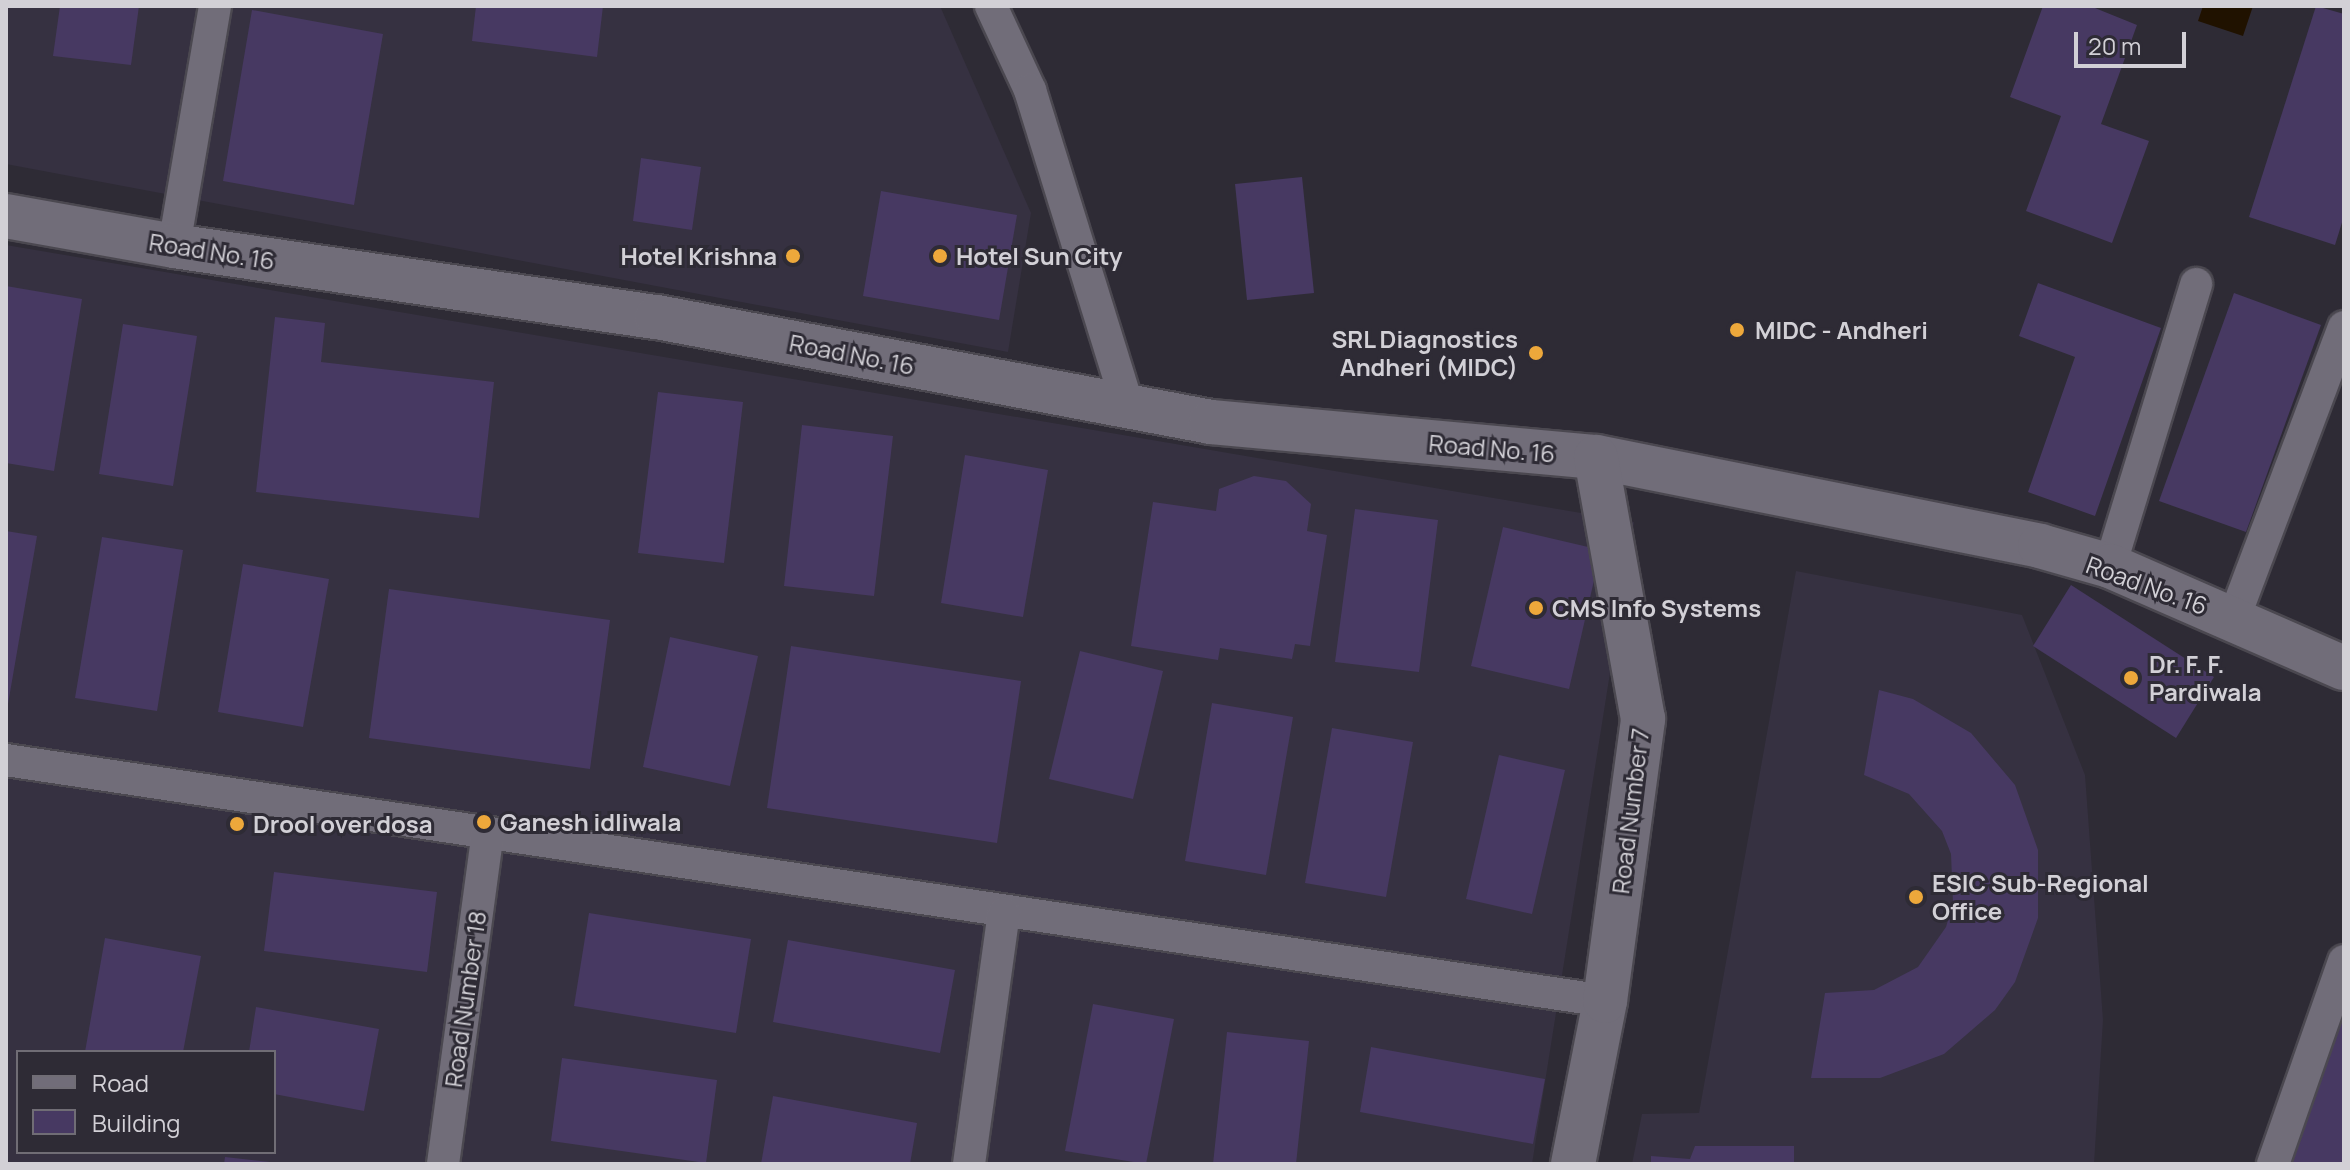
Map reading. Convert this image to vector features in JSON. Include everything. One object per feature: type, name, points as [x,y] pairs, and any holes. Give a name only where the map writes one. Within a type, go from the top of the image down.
[{"type":"street","points":[[174,246],[215,6]]},
{"type":"street","points":[[991,6],[1030,90],[1128,406]]},
{"type":"street","name":"Road No. 16","points":[[6,216],[174,246],[657,317],[1211,422],[1596,457],[1698,481],[1943,525],[2110,566],[2344,668]]},
{"type":"street","points":[[2110,566],[2196,284]]},
{"type":"street","points":[[2234,618],[2344,327]]},
{"type":"street","name":"Road Number 7","points":[[1573,1164],[1605,1001],[1643,719],[1596,457]]},
{"type":"street","points":[[6,760],[1004,913],[1605,1001]]},
{"type":"street","name":"Road Number 18","points":[[443,1164],[488,833]]},
{"type":"street","points":[[969,1164],[1004,913]]},
{"type":"street","points":[[2273,1164],[2344,961]]},
{"type":"shaded area","points":[[6,6],[940,6],[1031,213],[1008,352],[6,164]]},
{"type":"shaded area","points":[[2203,6],[2253,6],[2243,36],[2198,21]]},
{"type":"shaded area","points":[[6,245],[1634,522],[1532,1164],[6,1164]]},
{"type":"shaded area","name":"ESIC Sub-Regional Office","points":[[1796,571],[2022,615],[2085,775],[2103,1020],[2094,1164],[1632,1164],[1642,1114],[1699,1113]]},
{"type":"building","points":[[60,6],[139,6],[131,65],[53,56]]},
{"type":"building","points":[[476,6],[603,6],[597,57],[472,41]]},
{"type":"building","points":[[2043,6],[2090,6],[2137,25],[2101,124],[2149,141],[2112,243],[2026,211],[2061,116],[2010,97]]},
{"type":"building","points":[[2316,6],[2344,14],[2344,216],[2335,245],[2249,217]]},
{"type":"building","points":[[252,10],[383,34],[354,205],[223,181]]},
{"type":"building","points":[[641,158],[701,167],[692,230],[633,221]]},
{"type":"building","points":[[1302,177],[1314,293],[1247,300],[1235,184]]},
{"type":"building","name":"Hotel Sun City","points":[[881,191],[1017,215],[999,320],[863,296]]},
{"type":"building","points":[[2038,283],[2161,328],[2095,516],[2028,492],[2075,357],[2019,336]]},
{"type":"building","points":[[6,286],[82,299],[54,471],[6,463]]},
{"type":"building","points":[[2234,293],[2321,325],[2246,532],[2159,501]]},
{"type":"building","points":[[275,317],[325,323],[321,362],[494,382],[479,518],[256,492]]},
{"type":"building","points":[[123,324],[197,336],[173,486],[99,474]]},
{"type":"building","points":[[658,392],[743,402],[724,563],[638,553]]},
{"type":"building","points":[[802,425],[893,436],[874,596],[784,586]]},
{"type":"building","points":[[965,455],[1048,470],[1023,617],[941,603]]},
{"type":"building","points":[[1254,476],[1286,481],[1311,504],[1307,531],[1327,535],[1310,646],[1295,644],[1292,659],[1220,648],[1218,660],[1131,646],[1153,502],[1216,511],[1219,489]]},
{"type":"building","points":[[1355,509],[1438,520],[1419,672],[1335,662]]},
{"type":"building","name":"CMS Info Systems","points":[[1503,527],[1601,550],[1569,689],[1471,666]]},
{"type":"building","points":[[6,531],[37,536],[8,704],[6,704]]},
{"type":"building","points":[[102,537],[183,550],[157,711],[75,698]]},
{"type":"building","points":[[243,564],[329,579],[303,727],[218,712]]},
{"type":"building","points":[[2071,585],[2214,677],[2176,738],[2033,646]]},
{"type":"building","points":[[389,589],[610,620],[590,769],[369,738]]},
{"type":"building","points":[[670,637],[758,656],[730,786],[643,767]]},
{"type":"building","points":[[791,646],[1021,681],[997,843],[767,808]]},
{"type":"building","points":[[1080,651],[1163,671],[1133,799],[1049,779]]},
{"type":"building","points":[[1879,690],[1913,699],[1971,733],[2015,785],[2038,850],[2038,918],[2015,982],[1995,1010],[1944,1054],[1880,1078],[1811,1078],[1825,993],[1874,990],[1918,967],[1946,927],[1953,903],[1951,854],[1942,831],[1909,794],[1864,775]]},
{"type":"building","points":[[1212,703],[1293,717],[1266,875],[1185,861]]},
{"type":"building","points":[[1332,728],[1413,742],[1386,897],[1305,883]]},
{"type":"building","points":[[1499,755],[1565,770],[1532,914],[1466,899]]},
{"type":"building","points":[[274,872],[437,892],[427,972],[264,951]]},
{"type":"building","points":[[589,913],[751,939],[736,1033],[574,1006]]},
{"type":"building","points":[[105,938],[201,956],[183,1050],[85,1050]]},
{"type":"building","points":[[788,940],[955,970],[940,1053],[773,1022]]},
{"type":"building","points":[[1093,1004],[1174,1019],[1146,1164],[1065,1151]]},
{"type":"building","points":[[2344,1005],[2344,1164],[2279,1164]]},
{"type":"building","points":[[256,1007],[379,1029],[364,1111],[276,1094],[276,1050],[249,1050]]},
{"type":"building","points":[[1227,1032],[1309,1041],[1296,1164],[1213,1164]]},
{"type":"building","points":[[1371,1047],[1545,1079],[1533,1144],[1360,1112]]},
{"type":"building","points":[[562,1058],[717,1080],[706,1163],[551,1141]]},
{"type":"building","points":[[773,1096],[917,1123],[910,1164],[761,1164]]},
{"type":"building","points":[[1695,1146],[1794,1146],[1794,1164],[1651,1164],[1651,1156],[1690,1159]]},
{"type":"building","points":[[225,1157],[270,1162],[270,1164],[224,1164]]},
{"type":"place","name":"Hotel Krishna","points":[[793,256]]},
{"type":"place","name":"Hotel Sun City","points":[[940,256]]},
{"type":"place","name":"MIDC - Andheri","points":[[1737,330]]},
{"type":"place","name":"SRL Diagnostics Andheri (MIDC)","points":[[1536,353]]},
{"type":"place","name":"CMS Info Systems","points":[[1536,608]]},
{"type":"place","name":"Dr. F. F. Pardiwala","points":[[2131,678]]},
{"type":"place","name":"Ganesh idliwala","points":[[484,822]]},
{"type":"place","name":"Drool over dosa","points":[[237,824]]},
{"type":"place","name":"ESIC Sub-Regional Office","points":[[1916,897]]}]
